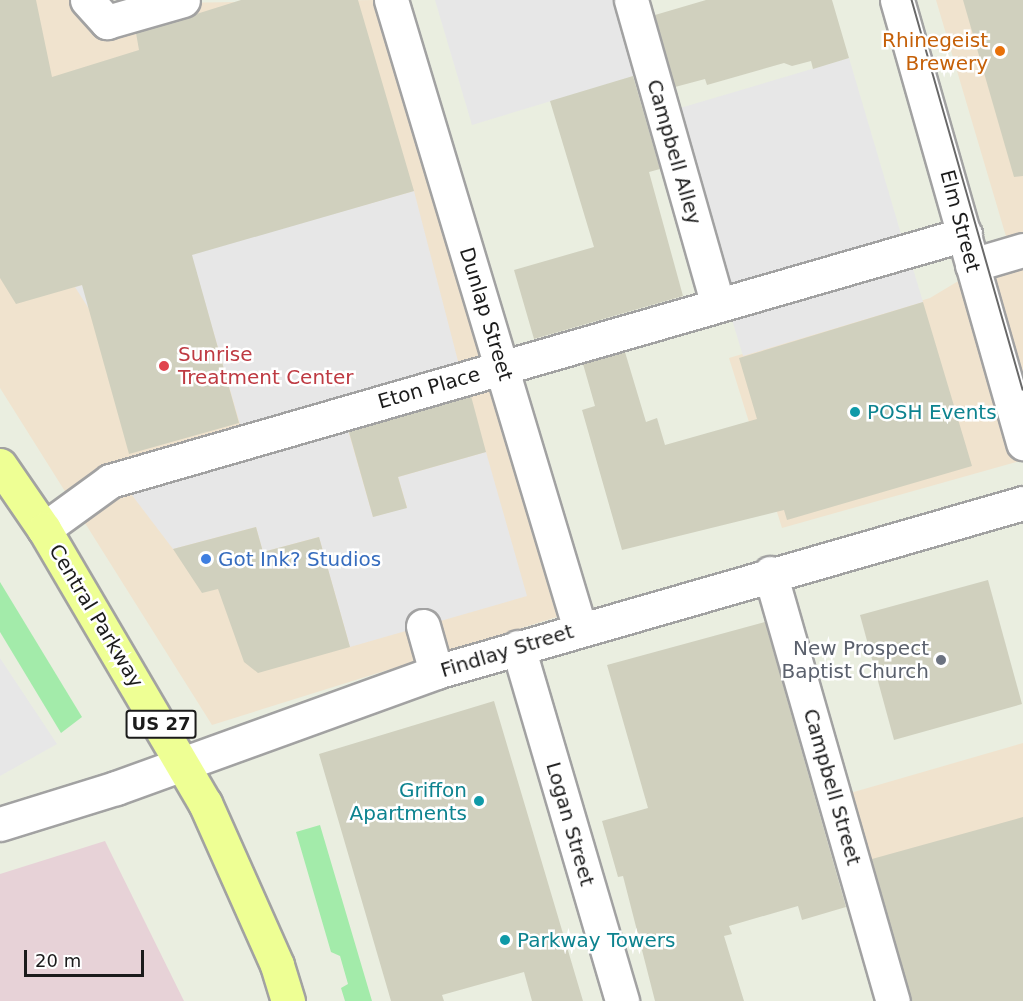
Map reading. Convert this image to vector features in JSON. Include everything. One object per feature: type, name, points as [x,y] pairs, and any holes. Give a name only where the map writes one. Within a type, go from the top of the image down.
[{"type":"main road","name":"Central Parkway","points":[[0,465],[44,529],[183,763],[277,965],[288,1001]]},
{"type":"street","points":[[97,11],[183,0]]},
{"type":"street","name":"Dunlap Street","points":[[391,0],[580,629]]},
{"type":"street","name":"Campbell Alley","points":[[631,0],[718,305]]},
{"type":"street","name":"Elm Street","points":[[897,0],[1023,443]]},
{"type":"street","name":"Eton Place","points":[[44,529],[110,481],[718,305],[968,249],[1023,250]]},
{"type":"street","name":"Findlay Street","points":[[0,824],[183,763],[436,672],[770,573],[1023,503]]},
{"type":"street","name":"Campbell Street","points":[[770,573],[893,1001]]},
{"type":"street","points":[[423,626],[436,672]]},
{"type":"street","name":"Logan Street","points":[[518,647],[622,1001]]},
{"type":"shaded area","points":[[0,0],[101,0],[102,4],[375,0],[557,617],[212,725],[0,388]]},
{"type":"shaded area","points":[[435,0],[622,0],[644,73],[472,125]]},
{"type":"shaded area","points":[[936,0],[1023,0],[1023,460],[782,528],[729,358],[930,298],[1010,250]]},
{"type":"shaded area","points":[[849,58],[901,234],[721,286],[670,111]]},
{"type":"shaded area","points":[[414,191],[459,365],[241,428],[198,278],[89,309],[75,287]]},
{"type":"shaded area","points":[[907,249],[923,302],[743,356],[727,303]]},
{"type":"shaded area","points":[[346,423],[373,517],[407,507],[398,477],[486,452],[527,596],[350,647],[319,537],[263,552],[256,527],[173,549],[125,486]]},
{"type":"shaded area","points":[[0,658],[57,744],[0,776]]},
{"type":"shaded area","points":[[1023,743],[1023,1001],[906,1001],[847,794]]},
{"type":"shaded area","points":[[105,841],[184,1001],[0,1001],[0,874]]},
{"type":"green space","points":[[0,582],[82,717],[61,733],[0,632]]},
{"type":"green space","points":[[320,825],[372,1001],[345,1001],[341,988],[348,984],[340,956],[331,952],[296,832]]},
{"type":"building","points":[[0,0],[36,0],[52,77],[139,50],[136,33],[241,0],[358,0],[414,191],[192,255],[239,423],[129,454],[82,285],[16,304],[0,278]]},
{"type":"building","points":[[706,0],[832,0],[849,58],[813,69],[811,61],[792,66],[784,63],[707,85],[705,79],[675,87],[655,15]]},
{"type":"building","name":"Rhinegeist Brewery","points":[[963,0],[1023,0],[1023,176],[1014,177]]},
{"type":"building","points":[[633,76],[660,169],[649,172],[683,296],[534,339],[514,270],[594,247],[550,101]]},
{"type":"building","name":"POSH Events","points":[[923,302],[972,466],[787,520],[784,510],[622,550],[582,410],[595,406],[583,364],[625,352],[646,422],[657,418],[665,445],[757,419],[739,358]]},
{"type":"building","points":[[471,396],[486,452],[398,477],[407,508],[373,517],[349,432]]},
{"type":"building","points":[[256,527],[263,552],[319,537],[350,647],[258,673],[244,662],[218,589],[202,593],[173,549]]},
{"type":"building","points":[[988,580],[1022,704],[894,740],[860,615]]},
{"type":"building","points":[[765,622],[846,907],[802,920],[798,906],[729,926],[732,934],[724,936],[744,1001],[655,1001],[623,876],[618,877],[602,821],[648,808],[607,665]]},
{"type":"building","points":[[494,701],[583,1001],[532,1001],[524,972],[442,995],[444,1001],[391,1001],[319,754]]},
{"type":"building","points":[[1023,817],[1023,1001],[911,1001],[872,859]]},
{"type":"tram line","points":[[912,0],[1023,389]]},
{"type":"place","name":"Rhinegeist Brewery","points":[[1000,51]]},
{"type":"place","name":"Sunrise Treatment Center","points":[[164,366]]},
{"type":"place","name":"POSH Events","points":[[855,412]]},
{"type":"place","name":"Got Ink? Studios","points":[[206,559]]},
{"type":"place","name":"New Prospect Baptist Church","points":[[941,660]]},
{"type":"place","name":"Griffon Apartments","points":[[479,801]]},
{"type":"place","name":"Parkway Towers","points":[[505,940]]}]
